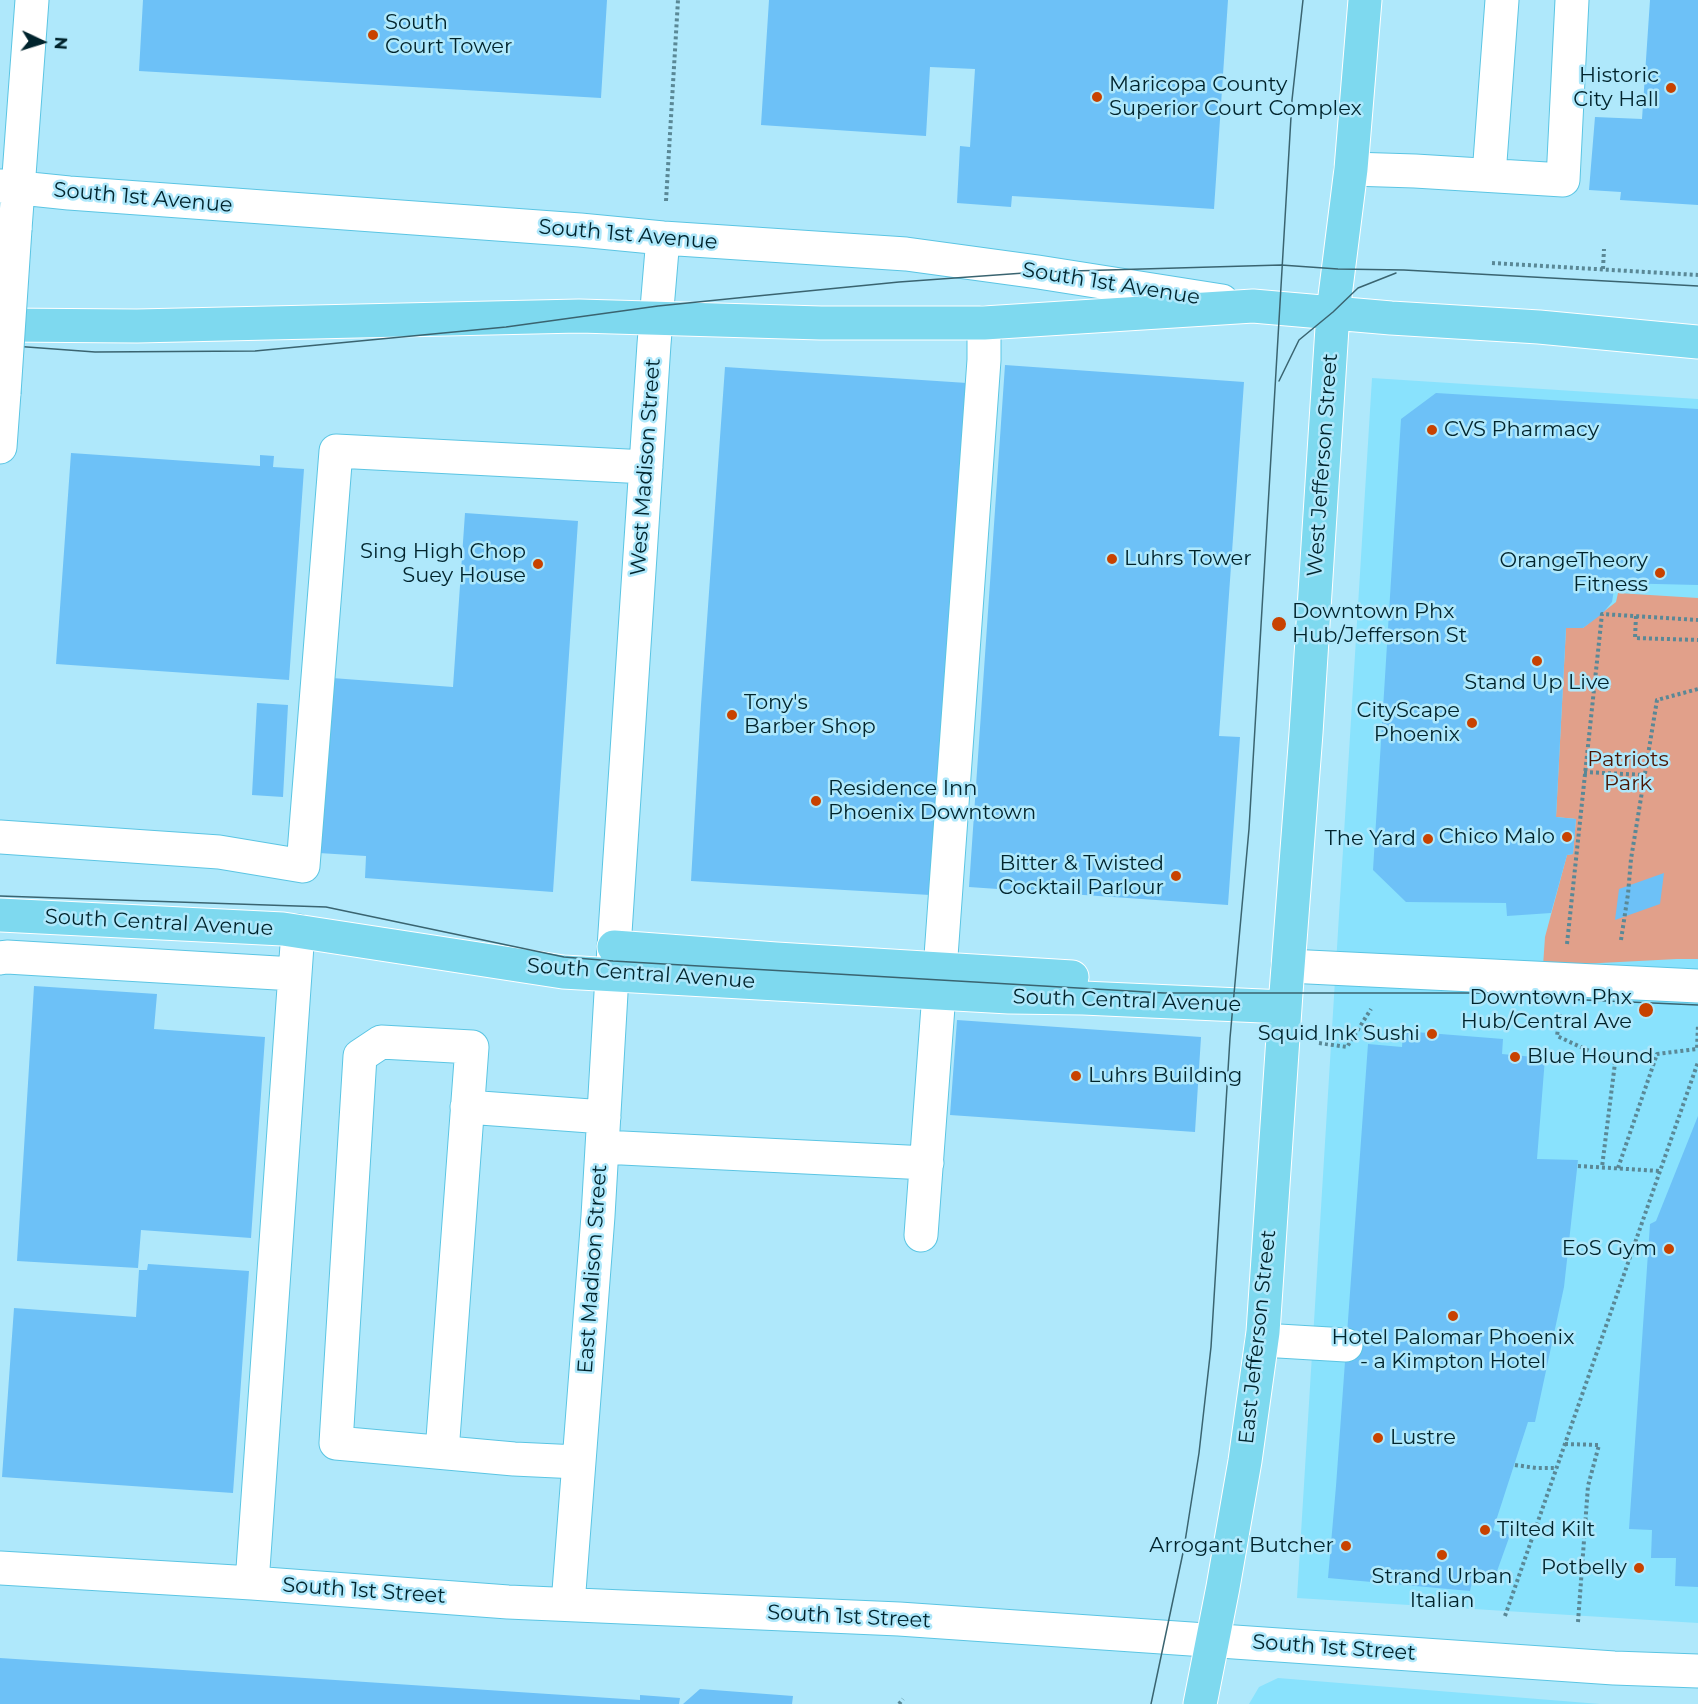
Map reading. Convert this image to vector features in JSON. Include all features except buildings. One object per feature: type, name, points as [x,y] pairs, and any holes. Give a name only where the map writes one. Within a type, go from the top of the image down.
[{"type":"main road","name":"West Jefferson Street","points":[[1287,986],[1333,312],[1351,169],[1365,0]]},
{"type":"main road","name":"South 1st Avenue","points":[[0,325],[137,327],[579,316],[821,323],[984,323],[1253,306],[1548,328],[1698,342]]},
{"type":"main road","name":"South Central Avenue","points":[[0,915],[298,931],[563,972],[614,952],[940,981],[1287,986]]},
{"type":"main road","name":"East Jefferson Street","points":[[1200,1704],[1245,1461],[1262,1340],[1287,986]]},
{"type":"street","points":[[0,447],[15,229],[9,186],[32,0]]},
{"type":"street","points":[[1489,175],[1502,0]]},
{"type":"street","points":[[1351,169],[1563,180],[1572,0]]},
{"type":"street","name":"South 1st Avenue","points":[[9,186],[69,193],[906,254],[1253,306]]},
{"type":"street","name":"West Madison Street","points":[[614,952],[663,238]]},
{"type":"street","points":[[921,1235],[984,360],[984,323]]},
{"type":"street","points":[[0,837],[219,852],[303,866],[336,452],[646,467]]},
{"type":"street","points":[[252,1583],[298,931]]},
{"type":"street","name":"East Madison Street","points":[[568,1604],[614,952]]},
{"type":"street","points":[[0,958],[294,974]]},
{"type":"street","points":[[1287,986],[1373,971],[1698,986]]},
{"type":"street","points":[[442,1452],[472,1047],[381,1042],[360,1056],[336,1443],[514,1459],[578,1462]]},
{"type":"street","points":[[467,1107],[603,1132],[927,1163]]},
{"type":"street","points":[[1262,1340],[1346,1345]]},
{"type":"street","name":"South 1st Street","points":[[0,1568],[252,1583],[508,1602],[899,1618],[1614,1668],[1698,1671]]},
{"type":"path","points":[[663,238],[678,0]]},
{"type":"path","points":[[1603,269],[1604,249]]},
{"type":"path","points":[[1492,263],[1698,275]]},
{"type":"path","points":[[1567,939],[1602,614],[1698,620]]},
{"type":"path","points":[[1636,616],[1635,638],[1698,640]]},
{"type":"path","points":[[1621,940],[1631,859],[1657,700],[1698,689]]},
{"type":"path","points":[[1584,772],[1645,775]]},
{"type":"path","points":[[1325,1044],[1347,1047],[1371,1009]]},
{"type":"path","points":[[1618,1168],[1657,1054],[1697,1049],[1698,1024]]},
{"type":"path","points":[[1602,1167],[1615,1063]]},
{"type":"path","points":[[1505,1616],[1698,1063]]},
{"type":"path","points":[[1578,1166],[1660,1171]]},
{"type":"path","points":[[1565,1444],[1599,1445],[1588,1486],[1578,1622]]},
{"type":"path","points":[[1515,1465],[1557,1468]]},
{"type":"path","points":[[899,1704],[903,1699]]},
{"type":"shaded area","points":[[1372,378],[1698,399],[1698,1623],[1297,1598]]},
{"type":"shaded area","points":[[1278,1678],[1600,1704],[1249,1704],[1259,1687]]},
{"type":"green space","name":"Patriots Park","points":[[1618,593],[1698,598],[1698,959],[1543,966],[1545,937],[1567,855],[1573,854],[1576,819],[1556,817],[1566,628],[1583,628],[1616,602]]},
{"type":"tram line","points":[[1151,1704],[1184,1548],[1199,1453],[1211,1347],[1230,1038],[1249,829],[1292,100],[1303,0]]},
{"type":"tram line","points":[[0,345],[95,352],[255,351],[506,327],[658,306],[747,297],[899,282],[1038,272],[1281,265],[1698,286]]},
{"type":"tram line","points":[[1279,381],[1299,340],[1358,288],[1396,273]]},
{"type":"tram line","points":[[0,896],[326,907],[564,957],[613,961],[1164,993],[1494,993],[1562,999],[1698,1005]]},
{"type":"place","name":"South Court Tower","points":[[373,35]]},
{"type":"place","name":"Historic City Hall","points":[[1671,88]]},
{"type":"place","name":"Maricopa County Superior Court Complex","points":[[1097,97]]},
{"type":"place","name":"CVS Pharmacy","points":[[1432,430]]},
{"type":"place","name":"Luhrs Tower","points":[[1112,559]]},
{"type":"place","name":"Sing High Chop Suey House","points":[[538,564]]},
{"type":"place","name":"OrangeTheory Fitness","points":[[1660,573]]},
{"type":"place","name":"Downtown Phx Hub/Jefferson St","points":[[1279,624]]},
{"type":"place","name":"Stand Up Live","points":[[1537,661]]},
{"type":"place","name":"Tony's Barber Shop","points":[[732,715]]},
{"type":"place","name":"CityScape Phoenix","points":[[1472,723]]},
{"type":"place","name":"Residence Inn Phoenix Downtown","points":[[816,801]]},
{"type":"place","name":"Chico Malo","points":[[1567,837]]},
{"type":"place","name":"The Yard","points":[[1428,839]]},
{"type":"place","name":"Bitter & Twisted Cocktail Parlour","points":[[1176,876]]},
{"type":"place","name":"Downtown Phx Hub/Central Ave","points":[[1646,1010]]},
{"type":"place","name":"Squid Ink Sushi","points":[[1432,1034]]},
{"type":"place","name":"Blue Hound","points":[[1515,1057]]},
{"type":"place","name":"Luhrs Building","points":[[1076,1076]]},
{"type":"place","name":"EoS Gym","points":[[1669,1249]]},
{"type":"place","name":"Hotel Palomar Phoenix - a Kimpton Hotel","points":[[1453,1316]]},
{"type":"place","name":"Lustre","points":[[1378,1438]]},
{"type":"place","name":"Tilted Kilt","points":[[1485,1530]]},
{"type":"place","name":"Arrogant Butcher","points":[[1346,1546]]},
{"type":"place","name":"Strand Urban Italian","points":[[1442,1555]]},
{"type":"place","name":"Potbelly","points":[[1639,1568]]}]
